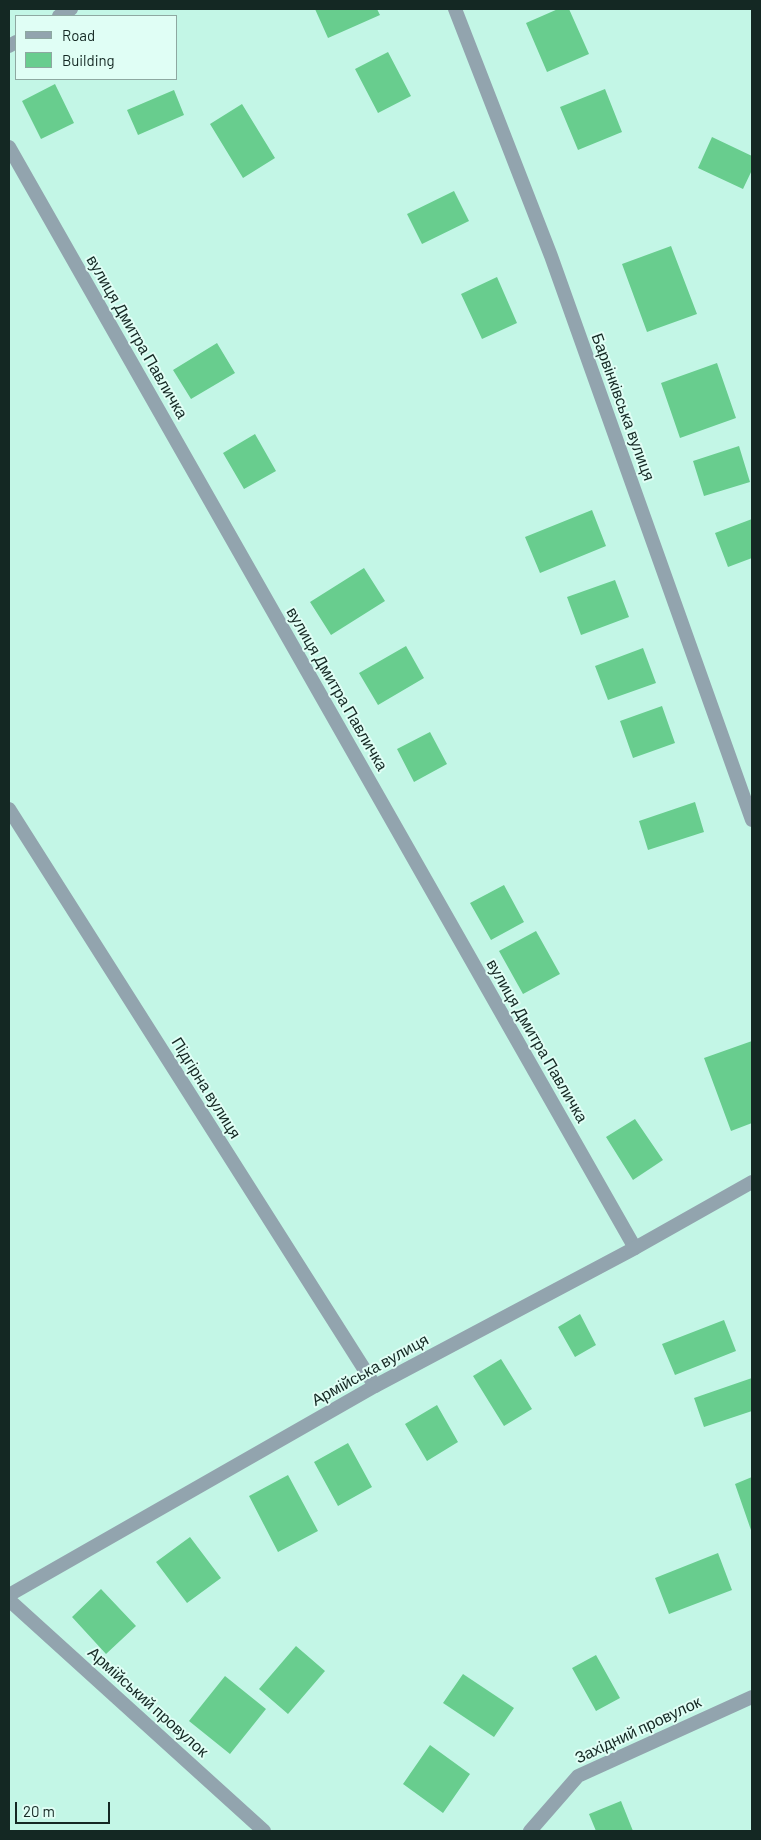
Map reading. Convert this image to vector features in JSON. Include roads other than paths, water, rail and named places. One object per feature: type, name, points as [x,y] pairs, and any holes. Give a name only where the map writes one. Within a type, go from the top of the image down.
[{"type":"street","name":"Барвінківська вулиця","points":[[455,9],[551,256],[752,820]]},
{"type":"street","name":"вулиця Дмитра Павличка","points":[[9,147],[635,1248]]},
{"type":"street","name":"Підгірна вулиця","points":[[9,809],[374,1386]]},
{"type":"street","name":"Армійська вулиця","points":[[9,1595],[374,1386],[635,1248],[752,1182]]},
{"type":"street","name":"Армійський провулок","points":[[9,1600],[264,1831]]},
{"type":"street","name":"Західний провулок","points":[[530,1831],[578,1776],[752,1697]]}]
